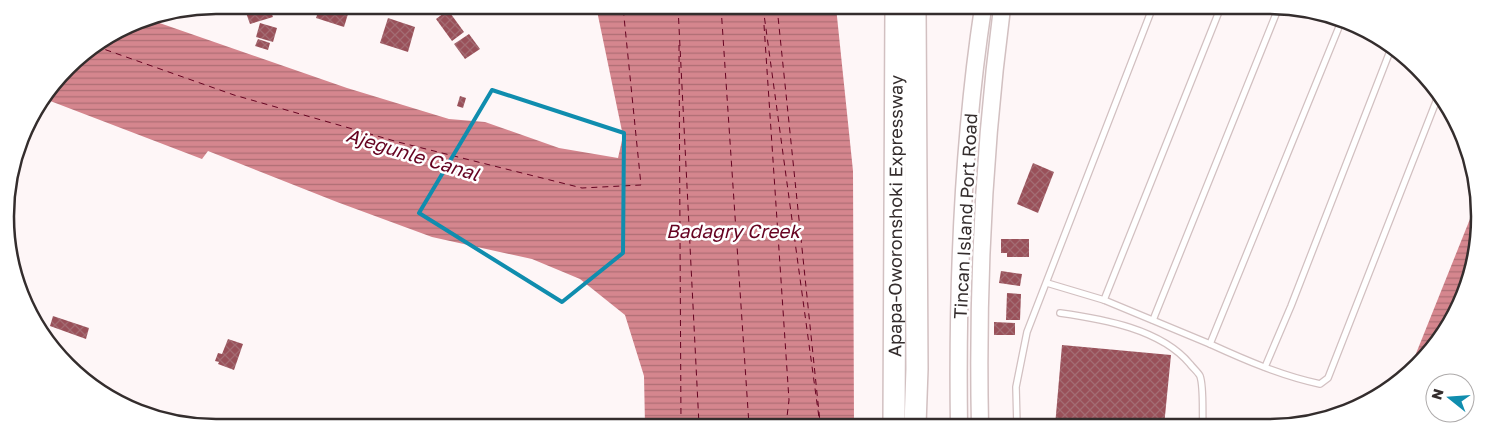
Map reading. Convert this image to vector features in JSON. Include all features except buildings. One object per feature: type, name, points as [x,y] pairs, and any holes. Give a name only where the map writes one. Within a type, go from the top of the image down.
[{"type":"highway","name":"Apapa-Oworonshoki Expressway","points":[[894,419],[896,14]]},
{"type":"highway","name":"Apapa-Oworonshoki Expressway","points":[[915,419],[917,369],[916,14]]},
{"type":"street","name":"Tincan Island Port Road","points":[[959,419],[960,265],[966,151],[982,14]]},
{"type":"street","name":"Tincan Island Port Road","points":[[980,419],[981,264],[986,162],[1001,14]]},
{"type":"lane","points":[[1017,419],[1016,387],[1027,332],[1150,14]]},
{"type":"lane","points":[[1104,300],[1218,14]]},
{"type":"lane","points":[[1153,320],[1276,14]]},
{"type":"lane","points":[[1210,344],[1338,26]]},
{"type":"lane","points":[[1265,367],[1291,306],[1389,54]]},
{"type":"lane","points":[[1047,283],[1104,300],[1265,367],[1320,384],[1328,378],[1436,102]]},
{"type":"lane","points":[[1060,313],[1109,321],[1172,346],[1200,376],[1202,419]]},
{"type":"highlighted area","points":[[492,90],[624,133],[623,253],[562,302],[419,213]]},
{"type":"water","points":[[598,14],[837,14],[853,171],[854,419],[645,419],[644,376],[625,315],[580,279],[532,259],[432,237],[208,151],[202,159],[50,101],[73,73],[104,48],[139,29],[159,23],[347,88],[449,119],[485,122],[559,148],[618,158],[623,136]]},
{"type":"water","points":[[1471,216],[1470,243],[1456,294],[1437,329],[1415,357]]},
{"type":"ferry route","points":[[103,49],[234,95],[398,142],[582,188],[641,185],[624,14]]},
{"type":"ferry route","points":[[678,14],[699,419]]},
{"type":"ferry route","points":[[721,14],[749,419]]},
{"type":"ferry route","points":[[764,14],[819,419]]},
{"type":"ferry route","points":[[778,14],[820,419]]},
{"type":"ferry route","points":[[764,25],[789,400],[787,419]]},
{"type":"ferry route","points":[[679,45],[681,419]]},
{"type":"water label","name":"Ajegunle Canal","points":[[413,154]]},
{"type":"water label","name":"Badagry Creek","points":[[733,230]]}]
